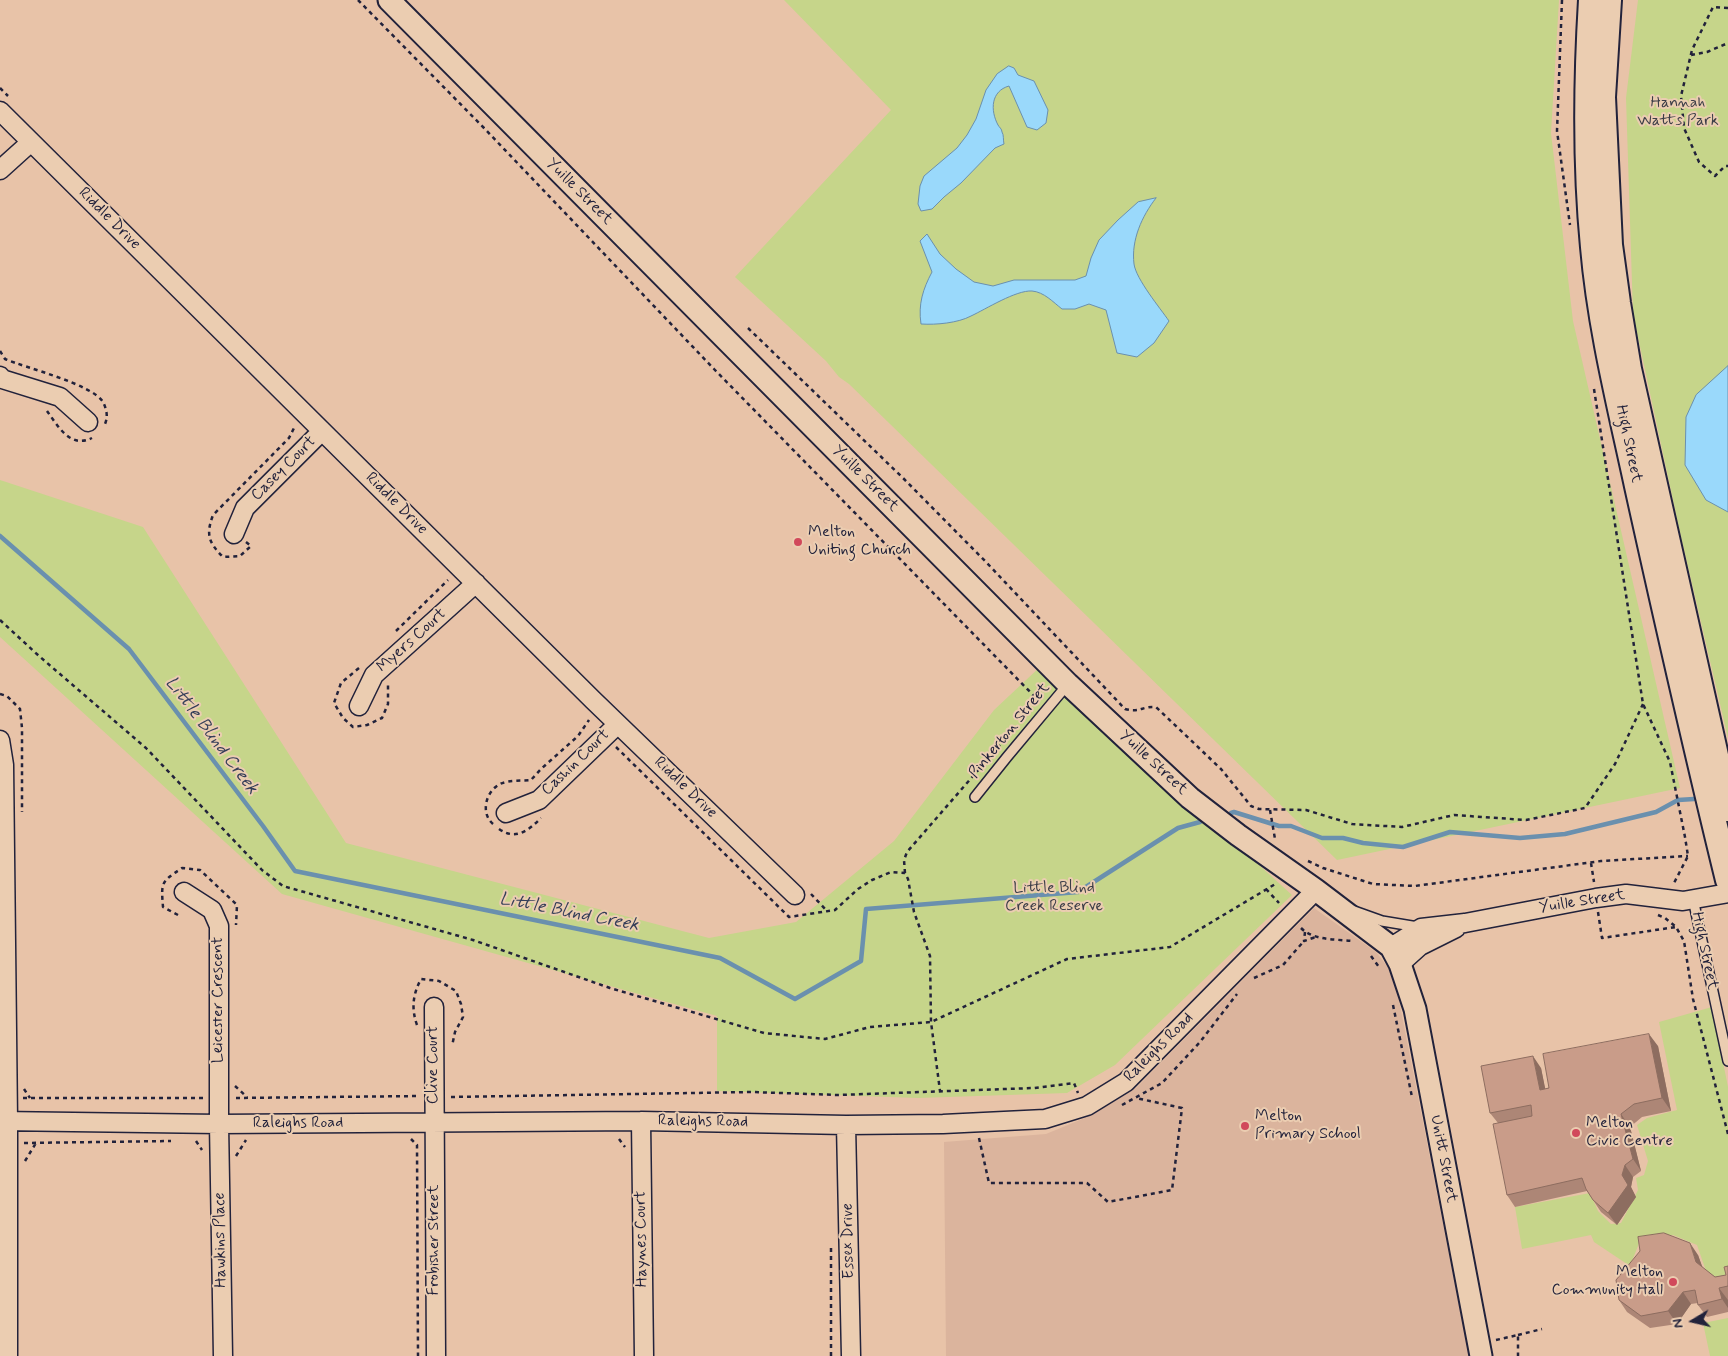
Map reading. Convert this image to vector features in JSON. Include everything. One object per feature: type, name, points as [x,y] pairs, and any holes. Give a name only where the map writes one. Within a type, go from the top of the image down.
[{"type":"main road","name":"High Street","points":[[1591,0],[1587,84],[1588,183],[1593,249],[1606,341],[1673,652],[1728,880]]},
{"type":"main road","name":"High Street","points":[[1609,0],[1603,97],[1610,245],[1618,303],[1629,369],[1728,809]]},
{"type":"street","name":"Yuille Street","points":[[389,0],[1068,684],[1190,798],[1344,911],[1391,961]]},
{"type":"street","name":"Riddle Drive","points":[[0,112],[618,724],[795,895]]},
{"type":"street","points":[[0,170],[31,142]]},
{"type":"street","points":[[0,376],[60,397],[88,422]]},
{"type":"street","name":"Casey Court","points":[[234,534],[245,508],[322,431]]},
{"type":"street","name":"Myers Court","points":[[359,706],[374,675],[476,583]]},
{"type":"street","name":"Cashin Court","points":[[506,812],[539,800],[618,724]]},
{"type":"street","points":[[0,740],[4,765],[7,1099],[4,1121],[8,1356]]},
{"type":"street","name":"Raleighs Road","points":[[4,1121],[219,1124],[641,1121],[846,1125],[943,1124],[1045,1119],[1087,1106],[1126,1082],[1291,916],[1310,885]]},
{"type":"street","name":"Leicester Crescent","points":[[184,892],[212,910],[219,926],[219,1124]]},
{"type":"street","name":"Yuille Street","points":[[1391,961],[1421,928],[1465,923],[1626,894],[1683,901],[1728,893]]},
{"type":"street","name":"Yuille Street","points":[[1391,961],[1465,923]]},
{"type":"street","name":"Unitt Street","points":[[1391,961],[1415,1010],[1481,1356]]},
{"type":"street","name":"Clive Court","points":[[434,1007],[434,1123]]},
{"type":"street","name":"Haynes Court","points":[[641,1121],[644,1356]]},
{"type":"street","name":"Frobisher Street","points":[[434,1123],[436,1356]]},
{"type":"street","name":"Hawkins Place","points":[[219,1124],[223,1356]]},
{"type":"street","name":"Essex Drive","points":[[846,1125],[851,1356]]},
{"type":"lane","name":"Pinkerton Street","points":[[975,798],[1068,684]]},
{"type":"lane","name":"High Street","points":[[1693,899],[1728,1061]]},
{"type":"lane","points":[[1344,911],[1357,910],[1382,922],[1421,928]]},
{"type":"path","points":[[358,0],[484,128],[721,376],[1038,700]]},
{"type":"path","points":[[1728,8],[1714,7],[1690,55],[1681,96],[1684,128],[1699,162],[1715,176],[1725,166],[1728,166]]},
{"type":"path","points":[[1690,55],[1707,52],[1728,43]]},
{"type":"path","points":[[748,328],[972,548],[1125,708],[1135,711],[1156,707],[1221,769],[1251,806],[1270,810],[1306,810],[1352,824],[1402,827],[1454,814],[1526,820],[1585,808],[1615,764],[1643,704]]},
{"type":"path","points":[[0,620],[146,748],[262,870],[283,886],[473,940],[610,988],[764,1033],[825,1039],[870,1027],[931,1022],[1067,959],[1170,947],[1285,878],[1310,885]]},
{"type":"path","points":[[1660,737],[1670,762],[1688,856],[1666,900]]},
{"type":"path","points":[[905,873],[904,860],[907,852],[1001,743]]},
{"type":"path","points":[[1270,810],[1273,835]]},
{"type":"path","points":[[1323,868],[1373,884],[1415,886],[1591,863],[1688,856]]},
{"type":"path","points":[[1591,863],[1602,938],[1676,927],[1684,942],[1694,999],[1728,1134]]},
{"type":"path","points":[[7,1099],[752,1092],[838,1095],[940,1091],[931,1022],[930,956],[914,912],[908,879]]},
{"type":"path","points":[[1291,916],[1305,932],[1316,937],[1361,942]]},
{"type":"path","points":[[1305,932],[1304,942],[1316,937]]},
{"type":"path","points":[[1366,949],[1391,961]]},
{"type":"path","points":[[1392,998],[1413,1105]]},
{"type":"path","points":[[410,1139],[417,1145],[418,1356]]},
{"type":"path","points":[[831,1245],[831,1356]]},
{"type":"path","points":[[1518,1335],[1542,1330]]},
{"type":"shaded area","name":"Melton Primary School","points":[[1314,908],[1376,952],[1394,975],[1469,1356],[946,1356],[944,1142],[1046,1134],[1092,1115],[1136,1088]]},
{"type":"green space","points":[[784,0],[1559,0],[1551,133],[1573,321],[1680,788],[1337,860],[849,384],[839,377],[826,361],[735,277],[891,110]]},
{"type":"green space","name":"Hannah Watts Park","points":[[1638,0],[1728,0],[1728,738],[1679,528],[1633,314],[1626,98]]},
{"type":"green space","name":"Little Blind Creek Reserve","points":[[0,480],[143,527],[346,843],[709,938],[796,922],[894,841],[994,710],[1041,666],[1292,895],[1115,1065],[1067,1093],[918,1098],[717,1091],[717,1016],[282,894],[0,637]]},
{"type":"green space","points":[[1712,1007],[1728,1087],[1728,1282],[1721,1283],[1706,1271],[1697,1245],[1673,1235],[1640,1241],[1630,1266],[1594,1242],[1591,1235],[1522,1249],[1515,1207],[1590,1193],[1598,1211],[1611,1224],[1621,1223],[1638,1190],[1636,1178],[1644,1175],[1648,1161],[1637,1125],[1647,1118],[1677,1110],[1659,1022]]},
{"type":"green space","points":[[1728,1318],[1728,1356],[1710,1356],[1703,1323]]},
{"type":"water","points":[[1009,66],[1014,68],[1018,75],[1034,81],[1048,110],[1046,123],[1037,130],[1027,127],[1009,86],[1003,88],[996,97],[993,107],[995,119],[1003,133],[1004,144],[995,148],[932,209],[921,211],[918,204],[920,186],[924,176],[957,148],[976,119],[986,90],[997,74]]},
{"type":"water","points":[[1156,198],[1142,220],[1136,237],[1134,264],[1139,277],[1169,321],[1154,343],[1137,357],[1117,353],[1106,310],[1089,304],[1075,309],[1062,309],[1044,295],[1032,291],[1010,297],[960,320],[940,324],[921,324],[920,310],[922,297],[932,272],[920,241],[927,234],[940,254],[974,282],[993,286],[1014,280],[1075,280],[1086,276],[1099,240],[1118,220],[1138,202]]},
{"type":"water","points":[[1728,366],[1728,512],[1706,500],[1685,465],[1686,417],[1696,395]]},
{"type":"building","name":"Melton Civic Centre","points":[[1649,1034],[1662,1098],[1634,1104],[1621,1114],[1633,1159],[1625,1165],[1622,1175],[1628,1185],[1608,1213],[1593,1200],[1582,1178],[1507,1195],[1493,1124],[1532,1116],[1531,1105],[1490,1113],[1481,1066],[1533,1056],[1540,1090],[1549,1088],[1543,1054]]},
{"type":"building","name":"Melton Community Hall","points":[[1664,1233],[1690,1243],[1696,1262],[1715,1277],[1726,1275],[1724,1267],[1728,1266],[1728,1286],[1719,1288],[1722,1299],[1698,1305],[1695,1290],[1683,1292],[1668,1311],[1641,1316],[1619,1300],[1616,1280],[1640,1251],[1638,1237]]},
{"type":"waterway","name":"Little Blind Creek","points":[[0,536],[129,649],[295,871],[720,958],[795,999],[861,961],[866,909],[1078,892],[1178,828],[1200,822]]},
{"type":"waterway","name":"Little Blind Creek","points":[[1231,813],[1234,812],[1279,826],[1291,826],[1322,838],[1343,838],[1363,843],[1403,847],[1450,832],[1520,838],[1565,834],[1656,812],[1678,800],[1694,799]]},
{"type":"place","name":"Melton Uniting Church","points":[[798,542]]},
{"type":"place","name":"Melton Primary School","points":[[1245,1126]]},
{"type":"place","name":"Melton Civic Centre","points":[[1576,1133]]},
{"type":"place","name":"Melton Community Hall","points":[[1673,1282]]}]
